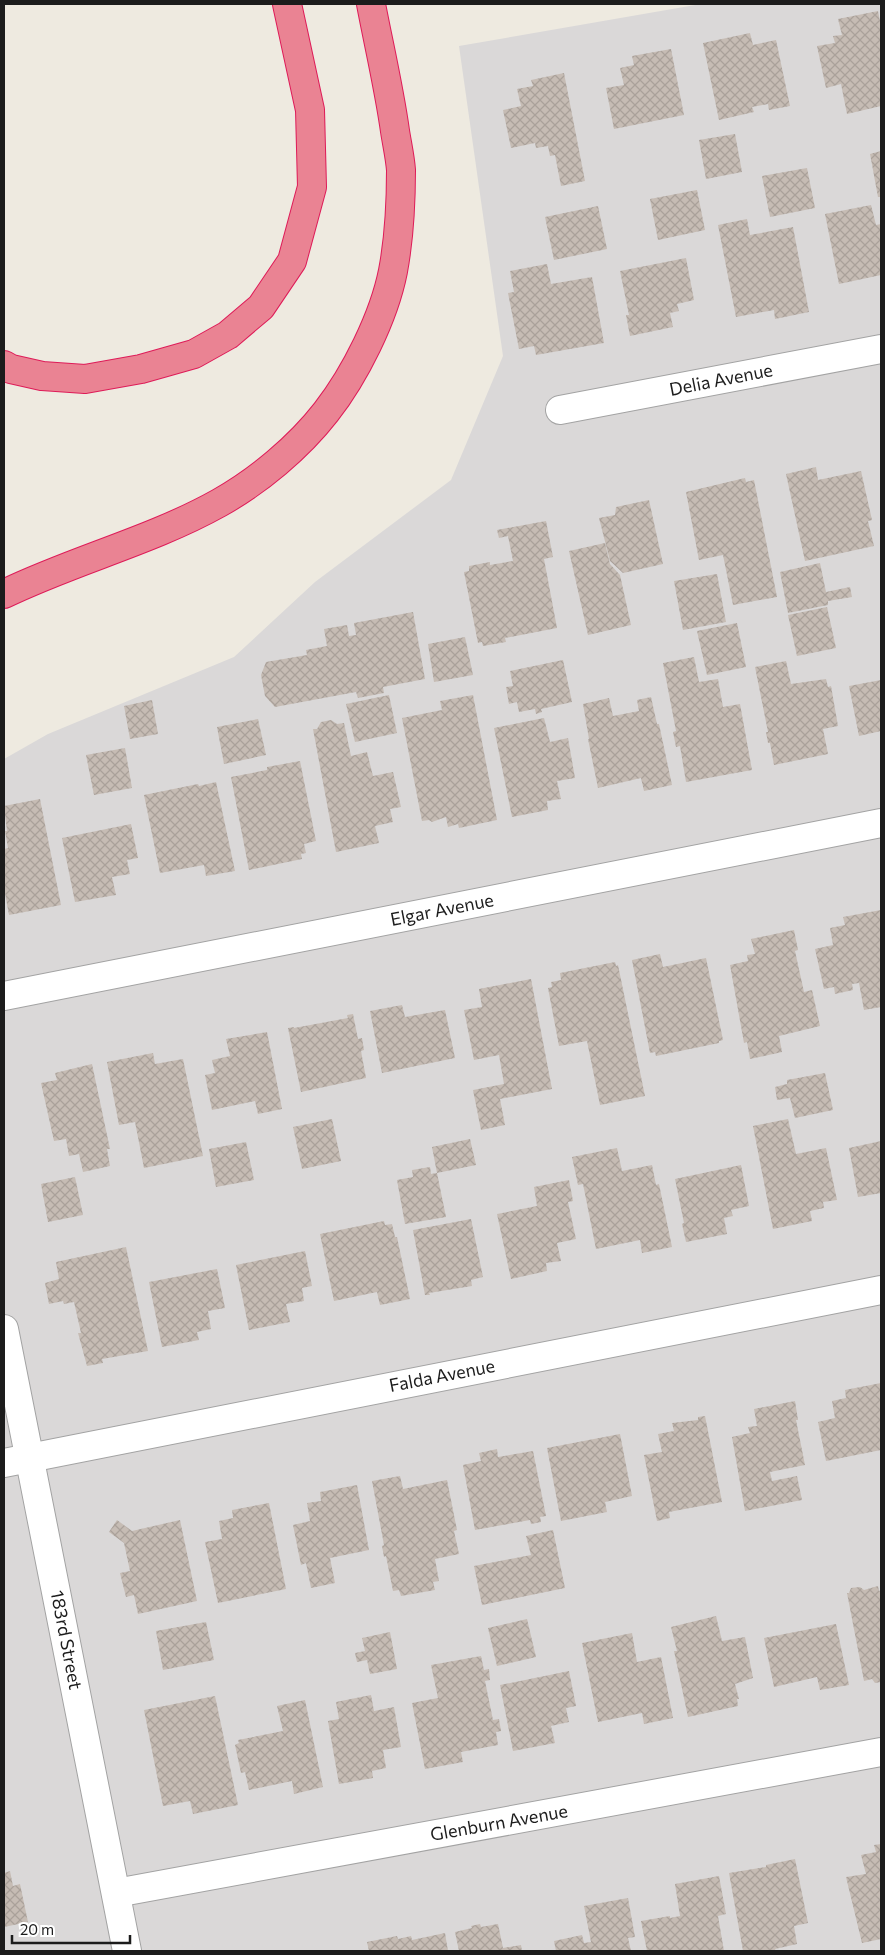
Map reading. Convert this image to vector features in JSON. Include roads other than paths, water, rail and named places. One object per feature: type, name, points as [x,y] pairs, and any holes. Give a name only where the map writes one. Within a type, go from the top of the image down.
[{"type":"highway","points":[[4,365],[11,369],[42,376],[86,380],[141,369],[194,354],[228,335],[261,307],[292,261],[312,186],[310,110],[287,4]]},
{"type":"highway","points":[[4,594],[174,525],[220,502],[260,475],[298,443],[326,412],[353,370],[376,326],[393,272],[399,219],[401,169],[371,4]]},
{"type":"street","name":"Delia Avenue","points":[[560,410],[881,349]]},
{"type":"street","name":"Elgar Avenue","points":[[4,996],[881,823]]},
{"type":"street","name":"Falda Avenue","points":[[17,1461],[881,1290]]},
{"type":"street","name":"183rd Street","points":[[4,1328],[17,1461],[116,1893],[127,1951]]},
{"type":"street","name":"Glenburn Avenue","points":[[116,1893],[881,1752]]}]
